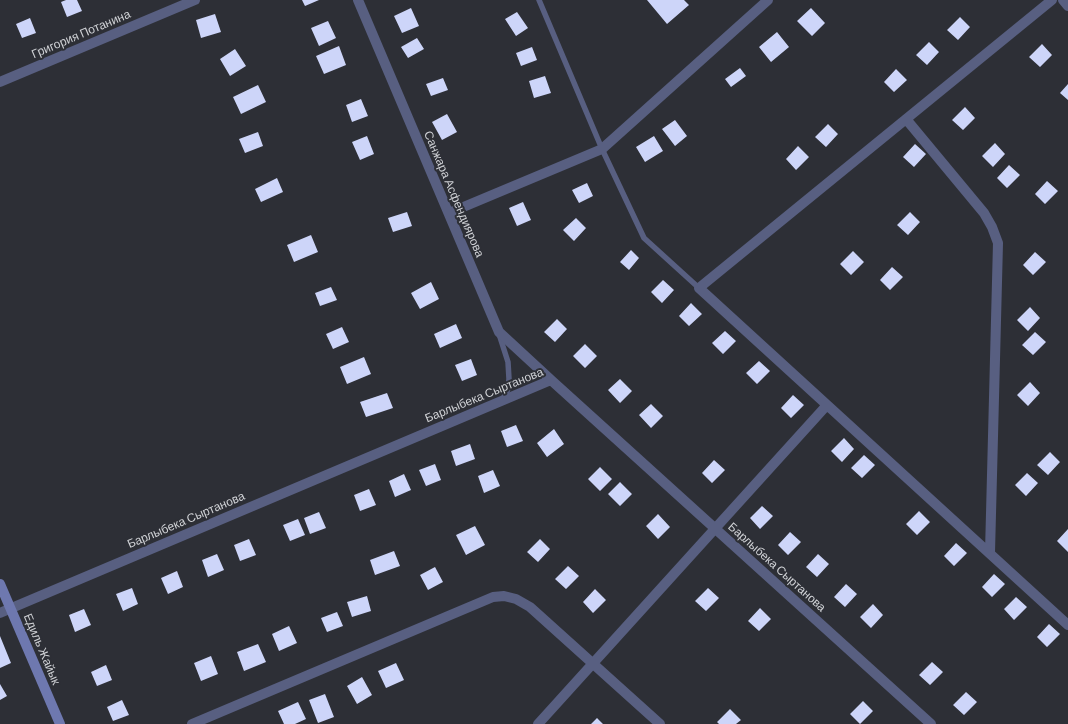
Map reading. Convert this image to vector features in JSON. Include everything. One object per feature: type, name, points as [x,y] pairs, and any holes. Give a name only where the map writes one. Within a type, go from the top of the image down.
[{"type":"street","name":"Григория Потанина","points":[[0,82],[195,0]]},
{"type":"street","name":"Санжара Асфендиярова","points":[[358,0],[499,332],[551,380]]},
{"type":"street","points":[[449,213],[602,149],[768,0]]},
{"type":"street","points":[[1052,0],[699,288],[1068,624]]},
{"type":"street","points":[[1063,0],[1068,6]]},
{"type":"street","points":[[906,119],[984,213],[992,227],[998,243],[990,552]]},
{"type":"street","name":"Барлыбека Сыртанова","points":[[0,613],[551,380],[931,724]]},
{"type":"street","points":[[538,724],[594,664],[827,405]]},
{"type":"street","name":"Едиль Жайык","points":[[0,584],[60,724]]},
{"type":"street","points":[[192,724],[493,597],[504,596],[516,599],[530,607],[660,724]]},
{"type":"lane","points":[[539,0],[602,149],[644,238],[699,288]]},
{"type":"lane","points":[[499,332],[508,362],[509,373],[508,389],[503,400]]},
{"type":"building","points":[[66,0],[77,0],[82,11],[67,17],[61,2]]},
{"type":"building","points":[[302,0],[319,0],[305,6]]},
{"type":"building","points":[[647,0],[684,0],[689,5],[667,24]]},
{"type":"building","points":[[411,8],[419,26],[402,33],[394,16]]},
{"type":"building","points":[[811,8],[825,23],[812,36],[797,21]]},
{"type":"building","points":[[517,12],[528,28],[516,36],[505,19]]},
{"type":"building","points":[[215,14],[221,32],[201,38],[196,20]]},
{"type":"building","points":[[960,17],[970,27],[958,40],[947,30]]},
{"type":"building","points":[[30,18],[36,33],[22,38],[16,24]]},
{"type":"building","points":[[328,21],[336,38],[319,46],[311,28]]},
{"type":"building","points":[[777,32],[789,47],[771,62],[759,47]]},
{"type":"building","points":[[417,38],[424,49],[408,58],[401,47]]},
{"type":"building","points":[[929,42],[939,52],[927,65],[916,55]]},
{"type":"building","points":[[1042,44],[1052,55],[1040,67],[1029,57]]},
{"type":"building","points":[[339,46],[346,65],[324,74],[316,56]]},
{"type":"building","points":[[532,47],[537,60],[521,66],[516,53]]},
{"type":"building","points":[[235,49],[246,66],[230,76],[220,59]]},
{"type":"building","points":[[740,68],[746,76],[731,87],[725,79]]},
{"type":"building","points":[[896,69],[907,80],[894,92],[884,82]]},
{"type":"building","points":[[545,76],[551,93],[534,98],[529,81]]},
{"type":"building","points":[[443,78],[448,90],[431,96],[426,84]]},
{"type":"building","points":[[1068,84],[1068,100],[1060,93]]},
{"type":"building","points":[[258,85],[266,102],[241,114],[233,97]]},
{"type":"building","points":[[361,99],[368,116],[352,122],[346,105]]},
{"type":"building","points":[[965,107],[975,118],[963,130],[952,120]]},
{"type":"building","points":[[447,114],[457,132],[442,140],[432,122]]},
{"type":"building","points":[[675,120],[687,136],[675,146],[662,129]]},
{"type":"building","points":[[828,124],[838,134],[826,147],[815,137]]},
{"type":"building","points":[[258,132],[263,146],[245,153],[239,139]]},
{"type":"building","points":[[367,136],[374,154],[360,160],[352,142]]},
{"type":"building","points":[[654,136],[663,151],[645,162],[636,147]]},
{"type":"building","points":[[995,143],[1005,154],[993,167],[982,156]]},
{"type":"building","points":[[915,144],[926,154],[914,167],[903,157]]},
{"type":"building","points":[[798,146],[809,157],[796,170],[786,159]]},
{"type":"building","points":[[1009,165],[1020,175],[1007,188],[997,178]]},
{"type":"building","points":[[277,178],[283,192],[261,202],[255,189]]},
{"type":"building","points":[[1047,181],[1058,191],[1045,204],[1035,194]]},
{"type":"building","points":[[587,183],[593,196],[579,203],[572,190]]},
{"type":"building","points":[[523,202],[531,220],[517,226],[509,208]]},
{"type":"building","points":[[407,212],[412,226],[393,232],[388,218]]},
{"type":"building","points":[[910,212],[920,222],[908,235],[897,225]]},
{"type":"building","points":[[576,218],[586,228],[574,241],[563,230]]},
{"type":"building","points":[[311,235],[318,252],[294,262],[287,245]]},
{"type":"building","points":[[631,250],[639,258],[629,270],[620,262]]},
{"type":"building","points":[[853,251],[864,262],[851,275],[840,264]]},
{"type":"building","points":[[1035,252],[1046,262],[1033,275],[1023,265]]},
{"type":"building","points":[[892,267],[903,277],[890,290],[880,280]]},
{"type":"building","points":[[663,280],[674,290],[662,303],[651,292]]},
{"type":"building","points":[[431,282],[439,299],[420,309],[411,293]]},
{"type":"building","points":[[331,287],[337,300],[320,306],[315,293]]},
{"type":"building","points":[[691,303],[702,314],[689,326],[679,316]]},
{"type":"building","points":[[1030,307],[1040,318],[1028,331],[1017,320]]},
{"type":"building","points":[[557,319],[567,329],[555,342],[544,332]]},
{"type":"building","points":[[456,324],[462,338],[440,348],[434,334]]},
{"type":"building","points":[[342,327],[349,342],[333,349],[326,334]]},
{"type":"building","points":[[725,331],[736,341],[723,354],[712,343]]},
{"type":"building","points":[[1035,332],[1046,342],[1033,355],[1022,345]]},
{"type":"building","points":[[585,344],[597,356],[585,368],[573,356]]},
{"type":"building","points":[[364,357],[371,374],[347,384],[340,367]]},
{"type":"building","points":[[471,359],[477,375],[462,381],[455,365]]},
{"type":"building","points":[[759,361],[770,371],[757,384],[746,373]]},
{"type":"building","points":[[620,379],[632,391],[620,403],[608,390]]},
{"type":"building","points":[[1030,382],[1040,393],[1028,406],[1017,395]]},
{"type":"building","points":[[387,393],[393,408],[366,417],[360,402]]},
{"type":"building","points":[[793,395],[804,405],[791,418],[781,408]]},
{"type":"building","points":[[651,404],[663,416],[651,428],[639,415]]},
{"type":"building","points":[[516,425],[523,441],[507,447],[501,431]]},
{"type":"building","points":[[554,429],[564,444],[547,457],[537,443]]},
{"type":"building","points":[[844,438],[854,449],[842,462],[831,451]]},
{"type":"building","points":[[470,444],[475,459],[456,466],[451,451]]},
{"type":"building","points":[[1050,452],[1060,462],[1048,475],[1037,465]]},
{"type":"building","points":[[864,455],[875,465],[862,478],[851,468]]},
{"type":"building","points":[[714,460],[725,470],[712,483],[702,473]]},
{"type":"building","points":[[435,464],[441,480],[426,486],[419,470]]},
{"type":"building","points":[[600,467],[612,479],[600,491],[588,479]]},
{"type":"building","points":[[493,470],[500,486],[484,493],[478,476]]},
{"type":"building","points":[[1027,473],[1038,483],[1026,496],[1015,485]]},
{"type":"building","points":[[404,474],[411,490],[395,497],[389,481]]},
{"type":"building","points":[[620,482],[632,494],[620,506],[608,494]]},
{"type":"building","points":[[369,489],[376,505],[360,511],[354,495]]},
{"type":"building","points":[[762,506],[773,516],[760,529],[750,518]]},
{"type":"building","points":[[919,511],[930,522],[917,535],[906,524]]},
{"type":"building","points":[[319,512],[326,528],[310,534],[304,518]]},
{"type":"building","points":[[658,514],[670,527],[658,539],[646,526]]},
{"type":"building","points":[[298,519],[305,535],[290,541],[283,525]]},
{"type":"building","points":[[475,526],[485,545],[466,555],[456,535]]},
{"type":"building","points":[[1068,529],[1068,552],[1057,541]]},
{"type":"building","points":[[790,532],[801,542],[788,555],[778,545]]},
{"type":"building","points":[[249,539],[256,555],[240,561],[234,545]]},
{"type":"building","points":[[540,539],[550,549],[538,562],[527,552]]},
{"type":"building","points":[[956,543],[967,553],[954,566],[944,556]]},
{"type":"building","points":[[394,551],[400,566],[375,575],[370,560]]},
{"type":"building","points":[[217,554],[224,570],[208,577],[202,560]]},
{"type":"building","points":[[818,554],[829,564],[817,577],[806,567]]},
{"type":"building","points":[[568,566],[579,576],[566,589],[555,579]]},
{"type":"building","points":[[435,567],[443,582],[428,590],[420,575]]},
{"type":"building","points":[[177,571],[183,587],[168,594],[161,578]]},
{"type":"building","points":[[994,574],[1005,584],[992,597],[982,587]]},
{"type":"building","points":[[846,584],[857,594],[845,607],[834,597]]},
{"type":"building","points":[[132,588],[138,604],[123,611],[116,594]]},
{"type":"building","points":[[708,588],[719,598],[706,611],[695,601]]},
{"type":"building","points":[[595,589],[606,600],[593,613],[583,602]]},
{"type":"building","points":[[367,596],[371,611],[352,617],[347,602]]},
{"type":"building","points":[[1016,597],[1027,607],[1014,620],[1004,609]]},
{"type":"building","points":[[873,604],[883,615],[871,628],[860,617]]},
{"type":"building","points":[[760,608],[771,619],[759,631],[748,621]]},
{"type":"building","points":[[84,609],[91,625],[75,632],[69,615]]},
{"type":"building","points":[[337,612],[343,626],[327,632],[321,618]]},
{"type":"building","points":[[1049,624],[1060,634],[1047,647],[1037,637]]},
{"type":"building","points":[[289,626],[297,643],[279,651],[272,634]]},
{"type":"building","points":[[0,636],[11,663],[0,668]]},
{"type":"building","points":[[258,644],[266,662],[244,671],[237,652]]},
{"type":"building","points":[[211,656],[218,674],[201,681],[194,663]]},
{"type":"building","points":[[932,662],[943,672],[930,685],[919,675]]},
{"type":"building","points":[[396,663],[404,680],[386,688],[378,671]]},
{"type":"building","points":[[106,665],[112,680],[97,686],[91,672]]},
{"type":"building","points":[[362,677],[372,695],[357,704],[347,686]]},
{"type":"building","points":[[0,684],[7,696],[0,700]]},
{"type":"building","points":[[966,692],[977,702],[964,715],[953,705]]},
{"type":"building","points":[[325,694],[334,717],[318,723],[309,700]]},
{"type":"building","points":[[122,700],[129,715],[113,721],[107,707]]},
{"type":"building","points":[[863,701],[873,711],[860,724],[850,714]]},
{"type":"building","points":[[298,702],[306,719],[295,724],[284,724],[278,711]]},
{"type":"building","points":[[730,709],[741,720],[736,724],[719,724],[717,722]]},
{"type":"building","points":[[597,718],[603,724],[591,724]]}]
